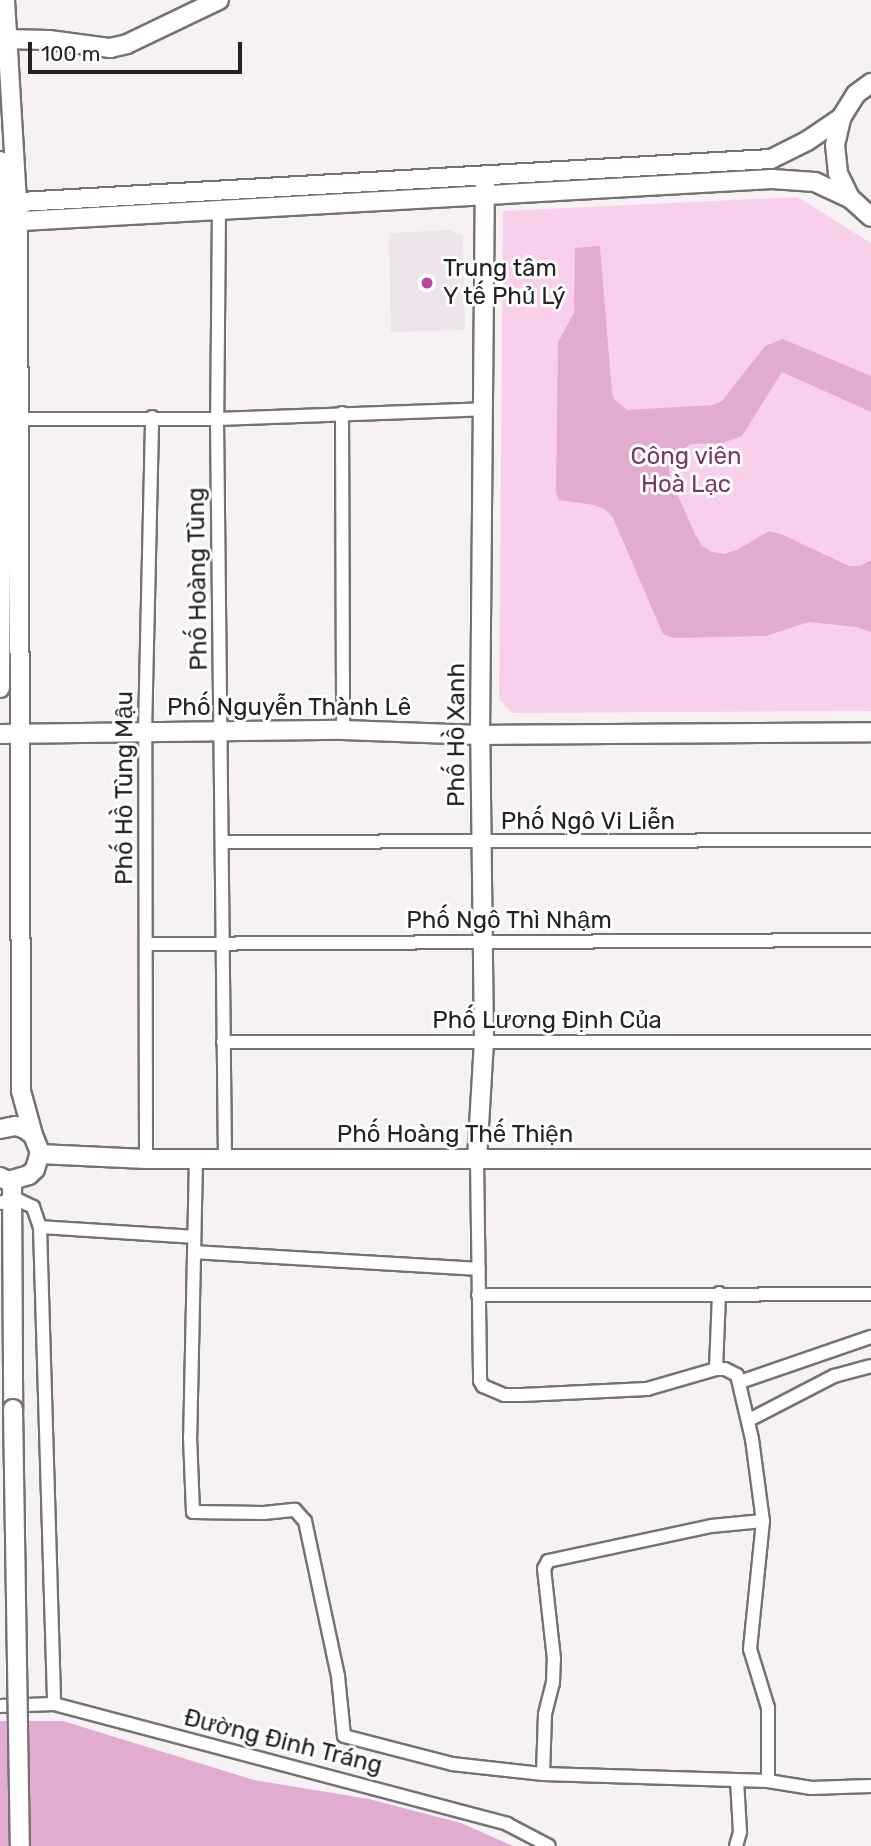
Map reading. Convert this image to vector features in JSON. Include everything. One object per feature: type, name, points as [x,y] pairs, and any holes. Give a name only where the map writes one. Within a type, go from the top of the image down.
[{"type":"street","points":[[5,0],[3,38],[18,419],[21,1091],[39,1154],[29,1175],[6,1190]]},
{"type":"street","points":[[3,38],[110,48],[127,44],[219,0]]},
{"type":"street","points":[[850,198],[838,173],[835,145],[841,118],[856,94],[871,83]]},
{"type":"street","points":[[11,221],[485,176],[771,159],[807,141],[841,118]]},
{"type":"street","points":[[0,162],[10,203]]},
{"type":"street","name":"Phố Hồ Xanh","points":[[485,176],[481,735],[484,1041],[477,1159],[480,1381],[488,1390],[504,1395],[647,1389],[716,1369]]},
{"type":"street","points":[[10,203],[486,195],[772,178],[815,181],[850,198],[871,217]]},
{"type":"street","name":"Phố Hoàng Tùng","points":[[218,200],[217,419],[225,1159]]},
{"type":"street","points":[[0,688],[11,221]]},
{"type":"street","points":[[18,419],[217,419],[484,409]]},
{"type":"street","points":[[342,413],[343,730]]},
{"type":"street","name":"Phố Hồ Tùng Mậu","points":[[146,1159],[145,732],[152,417]]},
{"type":"street","name":"Phố Nguyễn Thành Lê","points":[[0,734],[343,730],[481,735],[871,732]]},
{"type":"street","name":"Phố Ngô Vi Liễn","points":[[222,842],[482,844],[871,840]]},
{"type":"street","name":"Phố Ngô Thì Nhậm","points":[[147,944],[222,941],[483,943],[871,940]]},
{"type":"street","name":"Phố Lương Định Của","points":[[223,1042],[871,1042]]},
{"type":"street","points":[[0,1129],[16,1126],[33,1135]]},
{"type":"street","name":"Phố Hoàng Thế Thiện","points":[[39,1154],[146,1159],[871,1159]]},
{"type":"street","points":[[196,1158],[190,1437],[192,1513],[295,1510],[305,1521],[317,1566],[338,1676],[344,1736],[452,1764],[543,1774],[768,1781],[811,1788],[871,1786]]},
{"type":"street","points":[[6,1190],[33,1207],[40,1227],[54,1703]]},
{"type":"street","points":[[6,1190],[13,1409],[20,1846]]},
{"type":"street","points":[[40,1227],[194,1237]]},
{"type":"street","points":[[194,1252],[478,1269]]},
{"type":"street","points":[[719,1293],[716,1369],[730,1371],[740,1382],[749,1420],[763,1521],[750,1649],[768,1708],[768,1781]]},
{"type":"street","points":[[478,1295],[871,1294]]},
{"type":"street","points":[[740,1382],[871,1337]]},
{"type":"street","points":[[749,1420],[834,1376],[871,1366]]},
{"type":"street","points":[[543,1774],[545,1714],[553,1683],[554,1659],[544,1569],[548,1561],[711,1526],[763,1521]]},
{"type":"street","name":"Đường Đinh Tráng","points":[[0,1706],[54,1703],[495,1820],[549,1846]]},
{"type":"street","points":[[736,1846],[740,1832],[737,1780]]},
{"type":"shaded area","name":"Trung tâm Y tế Phủ Lý","points":[[449,230],[463,235],[465,330],[391,332],[389,233]]},
{"type":"shaded area","points":[[600,246],[612,393],[614,399],[627,410],[713,405],[722,401],[765,346],[783,339],[871,376],[871,412],[782,372],[742,436],[723,443],[691,444],[674,455],[669,466],[670,478],[695,534],[702,546],[712,552],[724,554],[737,550],[769,531],[849,566],[860,566],[871,560],[871,632],[856,627],[809,622],[766,636],[674,638],[663,634],[613,518],[606,510],[594,505],[559,500],[556,492],[558,342],[574,313],[575,248]]},
{"type":"shaded area","points":[[0,1721],[63,1721],[254,1780],[369,1799],[461,1823],[513,1846],[0,1846]]},
{"type":"green space","name":"Công viên Hoà Lạc","points":[[797,197],[871,243],[871,711],[512,713],[499,699],[503,211]]},
{"type":"place","name":"Trung tâm Y tế Phủ Lý","points":[[427,283]]}]
